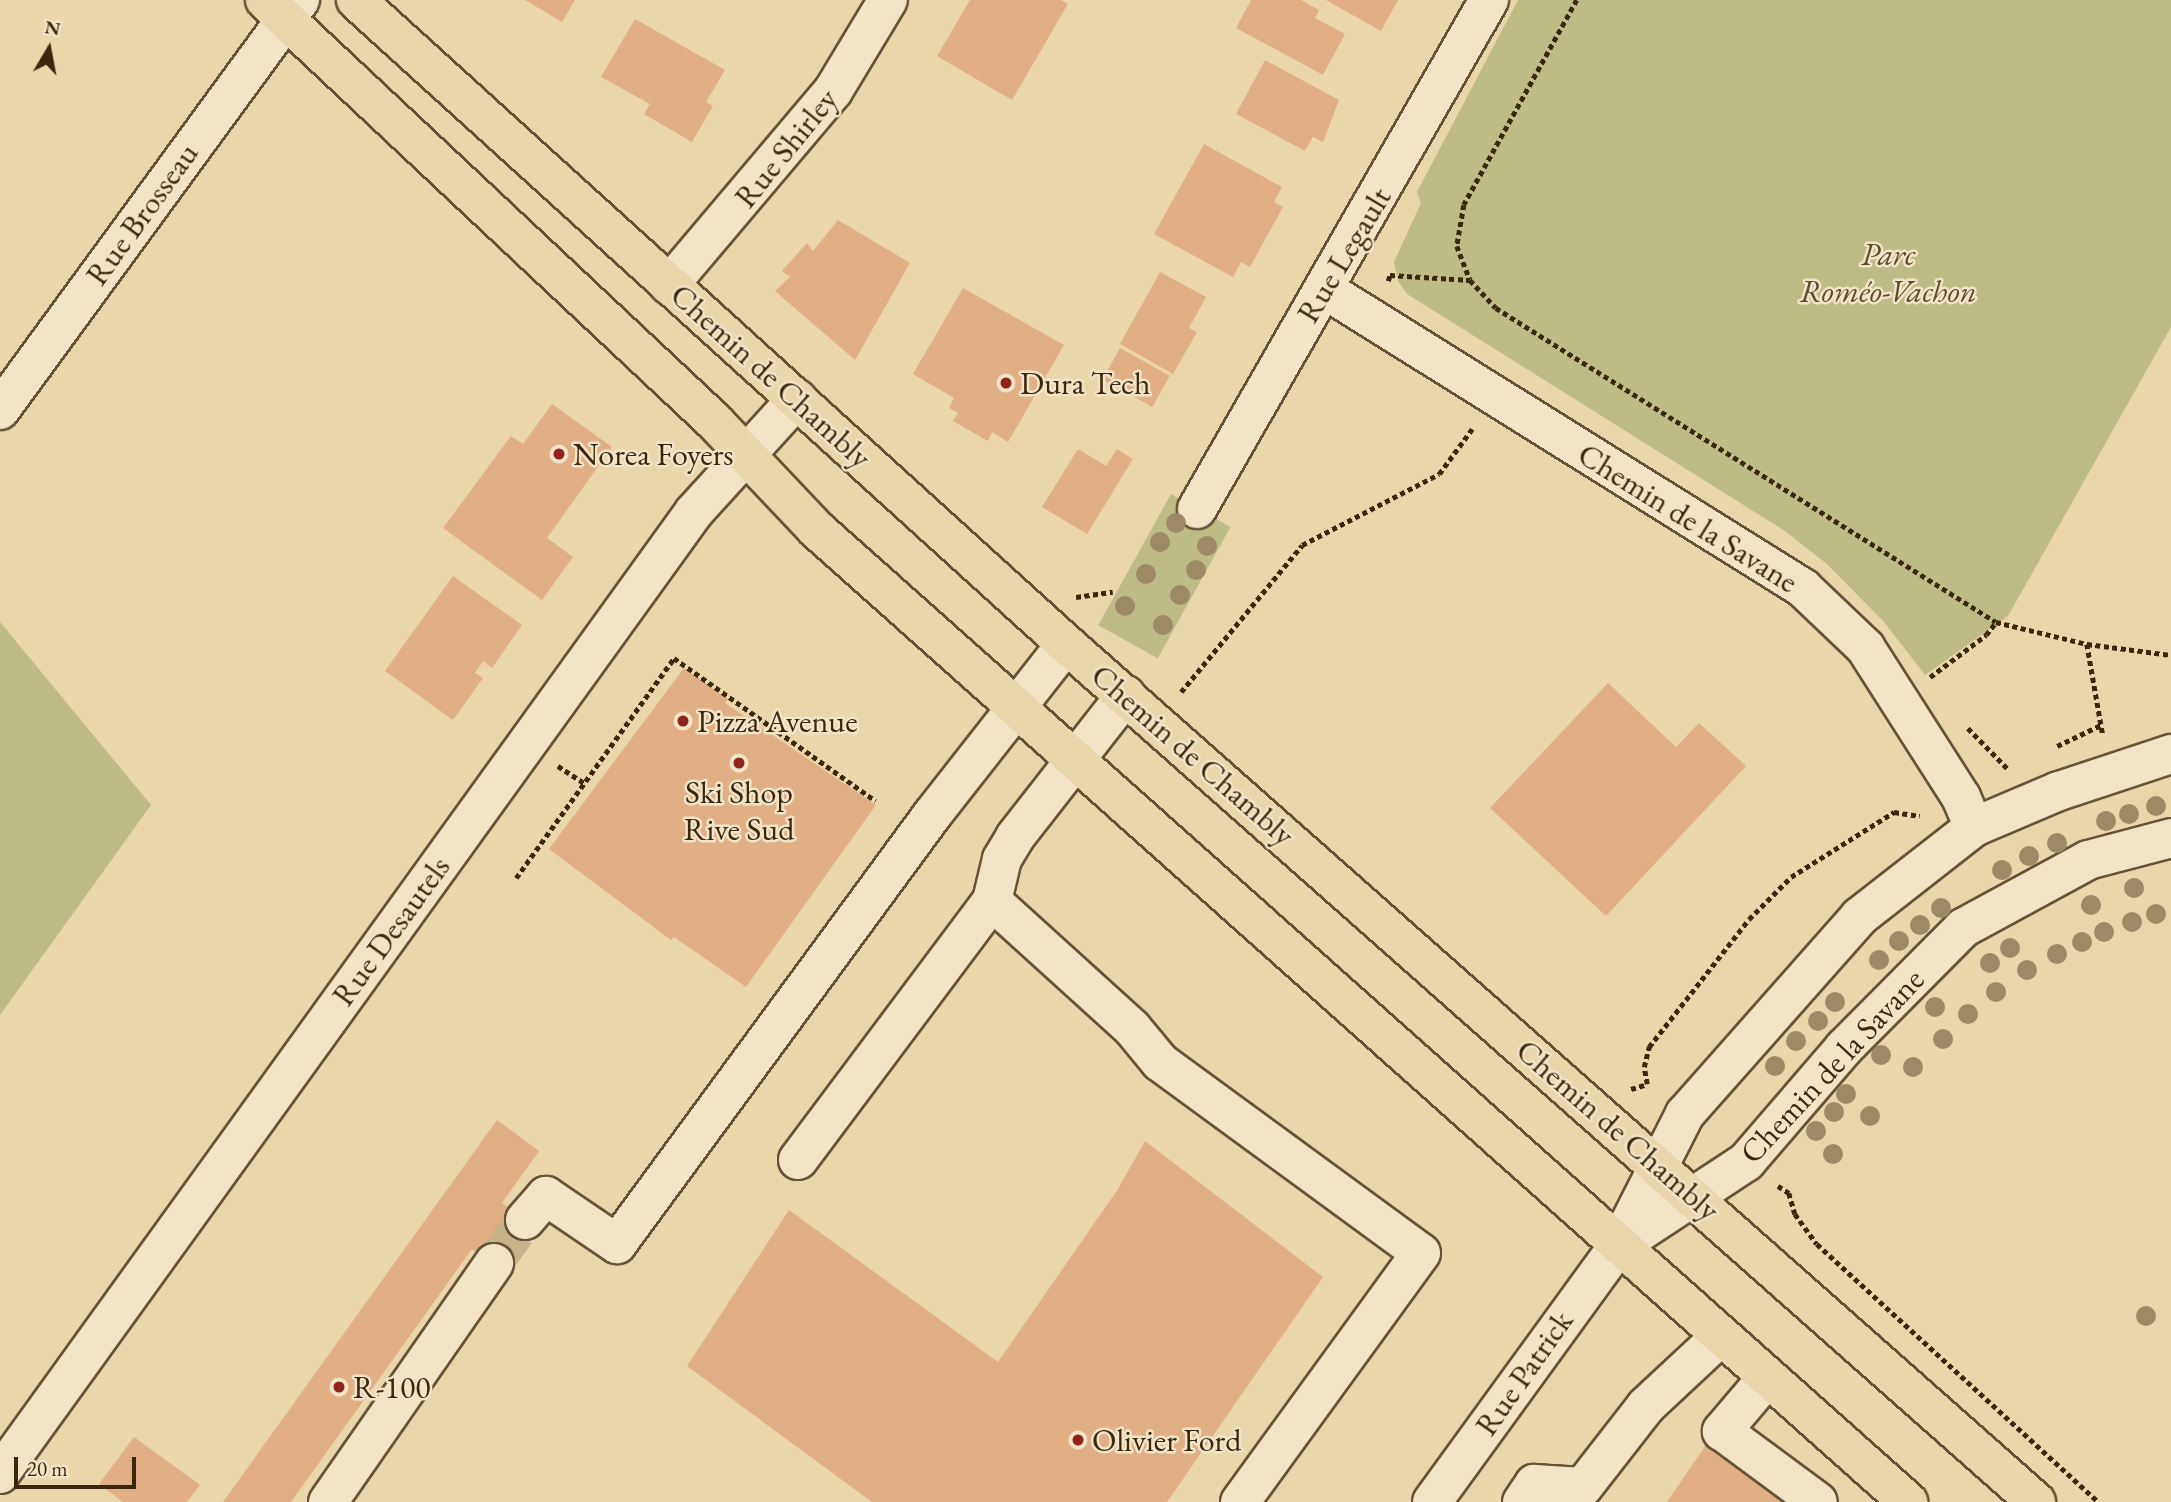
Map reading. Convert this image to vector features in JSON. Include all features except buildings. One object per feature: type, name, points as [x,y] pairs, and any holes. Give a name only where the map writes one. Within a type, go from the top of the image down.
[{"type":"main road","name":"Chemin de Chambly","points":[[356,0],[1066,644],[1694,1196],[2036,1502]]},
{"type":"main road","points":[[284,6],[747,456],[816,529],[1767,1378],[1892,1497]]},
{"type":"street","name":"Rue Shirley","points":[[669,285],[834,91],[888,0]]},
{"type":"street","name":"Rue Legault","points":[[1198,509],[1489,0]]},
{"type":"street","name":"Rue Brosseau","points":[[0,410],[284,6]]},
{"type":"street","name":"Chemin de la Savane","points":[[1324,289],[1803,589],[1865,647],[1961,797],[1974,827]]},
{"type":"street","name":"Rue Desautels","points":[[0,1474],[694,512],[797,399]]},
{"type":"street","points":[[525,1220],[546,1196],[617,1244],[1014,706],[1066,644]]},
{"type":"street","points":[[798,1160],[992,901],[1002,859],[1015,837],[1126,695]]},
{"type":"street","points":[[1618,1247],[1685,1114],[1859,917],[1974,827],[2059,791],[2171,754]]},
{"type":"street","name":"Chemin de la Savane","points":[[1618,1247],[1746,1162],[1844,1048],[1963,928],[2088,860],[2171,838]]},
{"type":"street","points":[[992,901],[1132,1028],[1160,1062],[1421,1253],[1240,1502]]},
{"type":"street","name":"Rue Patrick","points":[[1432,1502],[1618,1247]]},
{"type":"street","points":[[328,1502],[494,1264]]},
{"type":"street","points":[[1522,1502],[1534,1484],[1583,1487],[1646,1405],[1720,1337]]},
{"type":"street","points":[[1767,1378],[1722,1431],[1818,1502]]},
{"type":"path","points":[[1577,0],[1464,205],[1457,246],[1470,280],[1496,308],[1996,622],[2087,644],[2171,655]]},
{"type":"path","points":[[1390,275],[1470,280]]},
{"type":"path","points":[[1154,721],[1302,545],[1439,474],[1478,421]]},
{"type":"path","points":[[1060,598],[1113,592]]},
{"type":"path","points":[[1924,681],[1986,635],[1996,622]]},
{"type":"path","points":[[2087,644],[2105,748]]},
{"type":"path","points":[[516,878],[674,658],[876,801]]},
{"type":"path","points":[[1961,721],[2007,770],[2019,764]]},
{"type":"path","points":[[2054,747],[2101,725]]},
{"type":"path","points":[[549,760],[584,783]]},
{"type":"path","points":[[1647,1084],[1643,1067],[1649,1047],[1749,919],[1791,877],[1895,812],[1922,817]]},
{"type":"path","points":[[1789,1193],[1795,1214],[1816,1244],[2099,1502]]},
{"type":"green space","name":"Parc Roméo-Vachon","points":[[1518,0],[2171,0],[2171,327],[2008,616],[1925,675],[1884,622],[1828,565],[1785,531],[1407,294],[1398,281],[1394,262],[1421,203],[1417,192]]},
{"type":"green space","points":[[1171,494],[1230,527],[1158,658],[1098,625]]},
{"type":"green space","points":[[0,622],[151,805],[0,1015]]},
{"type":"tunnel","points":[[494,1263],[525,1220]]},
{"type":"place","name":"Dura Tech","points":[[1006,383]]},
{"type":"place","name":"Norea Foyers","points":[[559,454]]},
{"type":"place","name":"Pizza Avenue","points":[[683,721]]},
{"type":"place","name":"Ski Shop Rive Sud","points":[[739,763]]},
{"type":"place","name":"R-100","points":[[339,1387]]},
{"type":"place","name":"Olivier Ford","points":[[1078,1440]]}]
